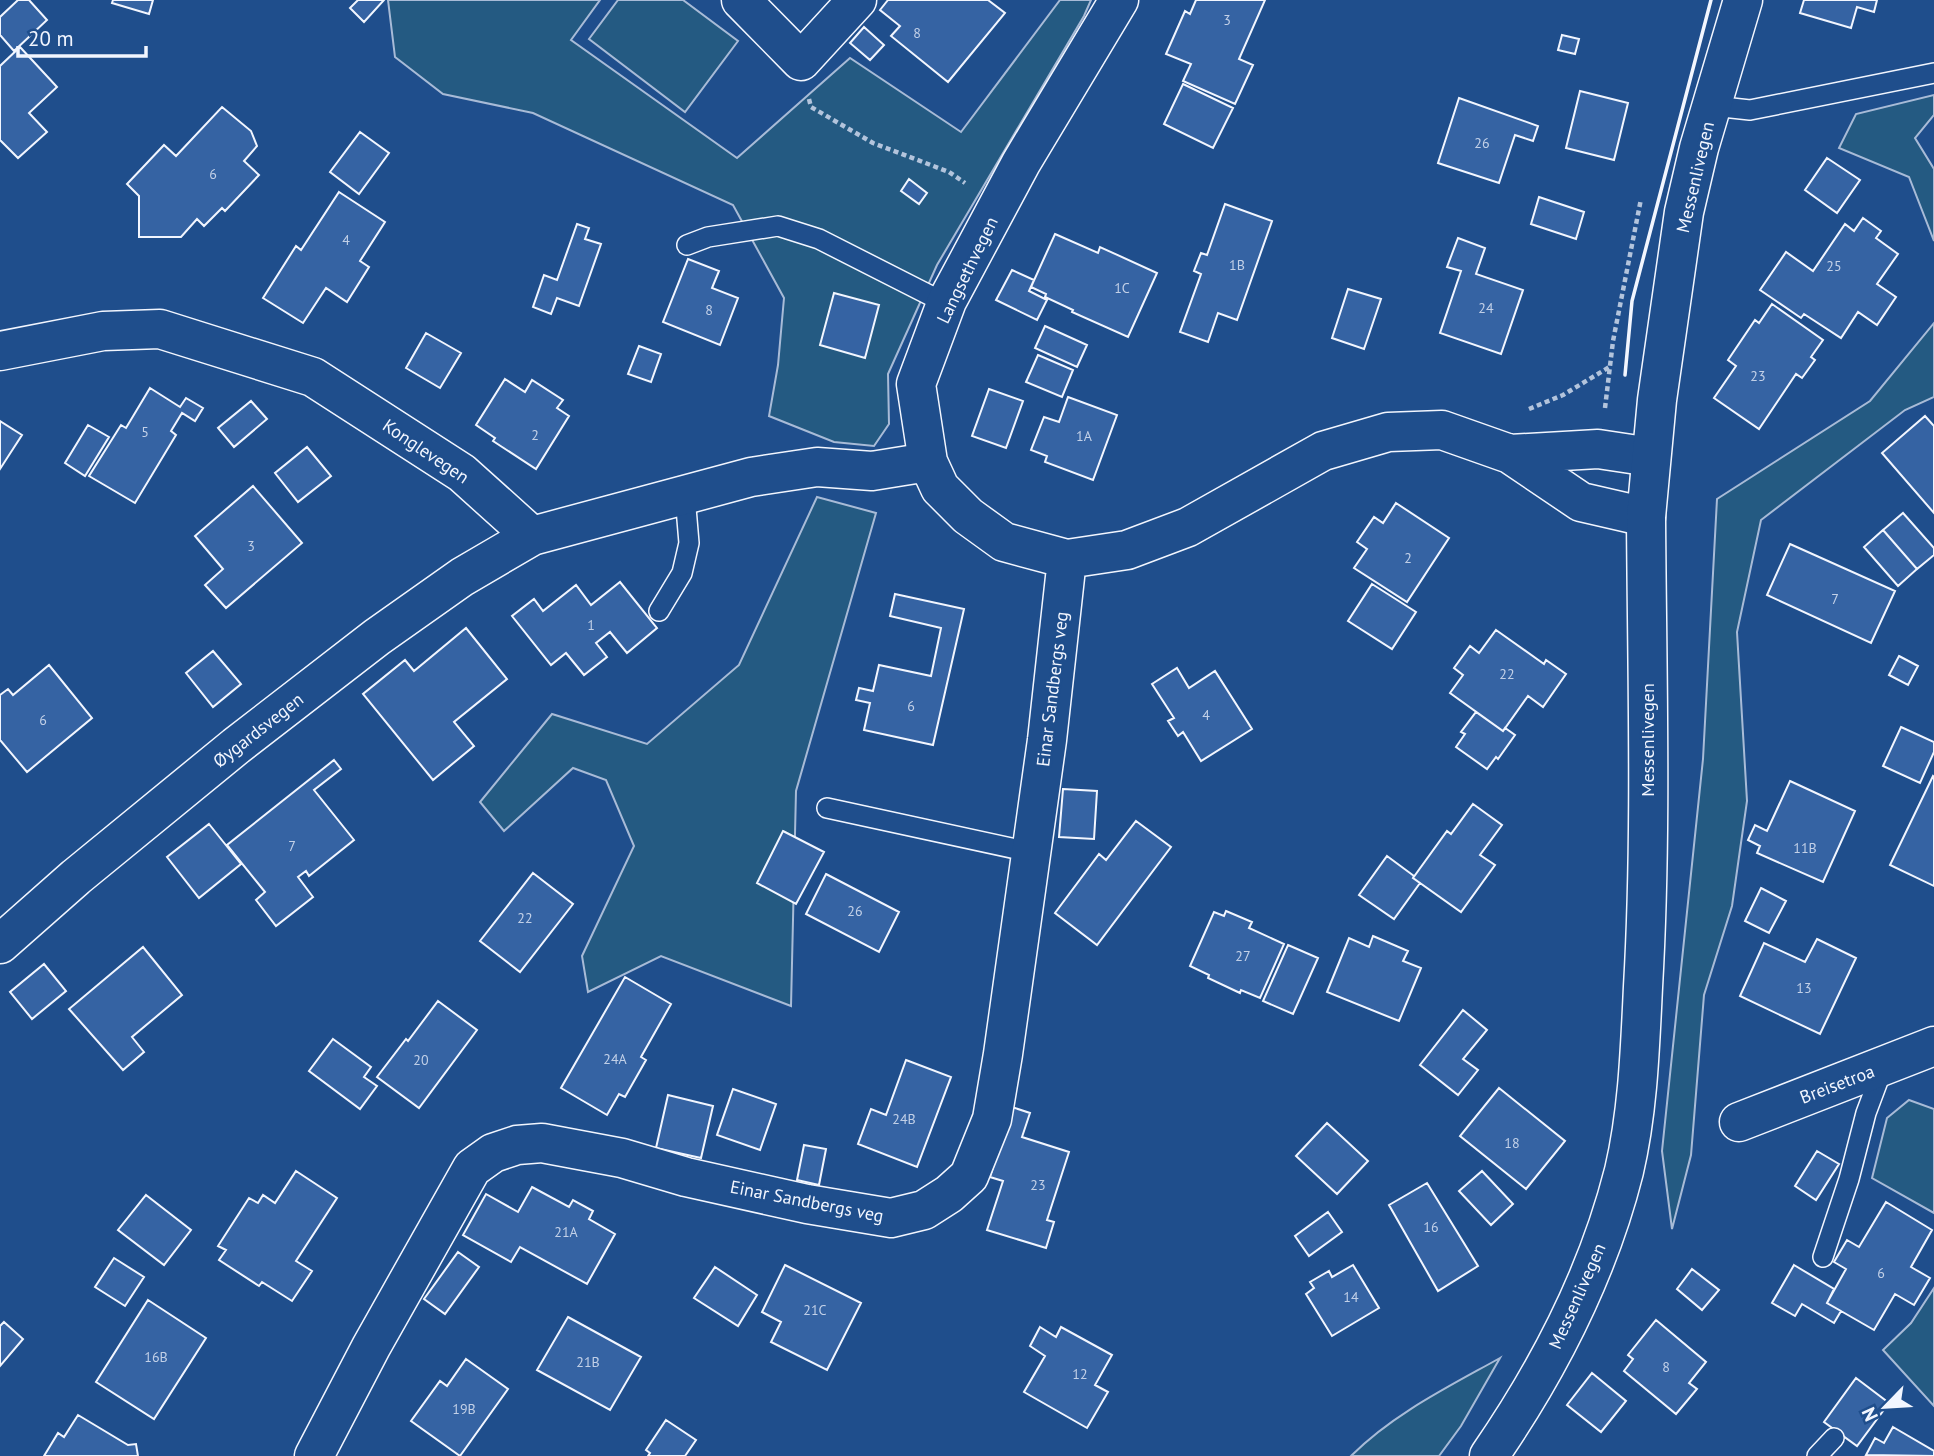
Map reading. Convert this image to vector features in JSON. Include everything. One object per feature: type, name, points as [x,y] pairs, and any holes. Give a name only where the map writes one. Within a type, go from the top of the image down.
[{"type":"street","points":[[741,0],[801,61],[857,0]]},
{"type":"street","name":"Langsethvegen","points":[[1119,0],[998,206],[947,304],[916,384],[928,461],[940,488],[968,516],[1004,542],[1067,559],[1127,550],[1188,527],[1324,451],[1388,432],[1441,430],[1510,454],[1581,502],[1646,517]]},
{"type":"street","name":"Messenlivegen","points":[[1489,1456],[1550,1357],[1592,1272],[1611,1218],[1632,1128],[1638,1077],[1647,914],[1646,517],[1651,457],[1684,212],[1699,148],[1743,0]]},
{"type":"street","name":"Konglevegen","points":[[0,351],[103,331],[160,329],[313,377],[462,473],[532,536]]},
{"type":"street","name":"Langsethvegen","points":[[1510,454],[1598,449],[1651,457]]},
{"type":"street","points":[[532,536],[751,478],[817,467],[872,471],[928,461]]},
{"type":"street","name":"Øygardsvegen","points":[[0,944],[76,877],[236,746],[377,637],[462,577],[532,536]]},
{"type":"street","name":"Einar Sandbergs veg","points":[[314,1456],[371,1347],[471,1168],[493,1153],[517,1145],[542,1143],[622,1158],[686,1177],[807,1204],[891,1218],[924,1210],[950,1194],[969,1176],[992,1119],[1003,1054],[1047,740],[1067,559]]},
{"type":"street","name":"Breisetroa","points":[[1739,1122],[1934,1046]]},
{"type":"lane","points":[[1713,106],[1750,110],[1927,74],[1934,57]]},
{"type":"lane","points":[[687,245],[708,237],[778,226],[819,239],[947,304]]},
{"type":"lane","points":[[659,611],[682,573],[685,563],[689,544],[685,496]]},
{"type":"lane","points":[[827,808],[1030,852]]},
{"type":"lane","points":[[1823,1257],[1849,1179],[1866,1113],[1884,1066]]},
{"type":"lane","points":[[1817,1456],[1834,1438]]},
{"type":"path","points":[[801,61],[811,107],[873,143],[949,172],[998,206]]},
{"type":"path","points":[[1518,414],[1563,395],[1611,365]]},
{"type":"shaded area","points":[[388,0],[600,0],[571,40],[737,158],[850,58],[961,132],[1060,0],[1091,0],[937,265],[888,374],[889,424],[874,446],[834,442],[769,416],[778,365],[784,298],[733,205],[533,113],[443,94],[395,57]]},
{"type":"shaded area","points":[[618,0],[683,0],[738,41],[685,112],[589,39]]},
{"type":"shaded area","points":[[1934,95],[1934,115],[1915,138],[1934,169],[1934,241],[1909,177],[1839,148],[1856,114]]},
{"type":"shaded area","points":[[1934,323],[1934,397],[1905,410],[1761,520],[1737,632],[1747,801],[1732,906],[1704,995],[1691,1155],[1672,1229],[1662,1151],[1703,759],[1717,499],[1870,401]]},
{"type":"shaded area","points":[[817,497],[876,513],[796,791],[791,1006],[661,956],[588,992],[582,956],[634,846],[606,780],[573,768],[504,831],[480,802],[552,714],[647,744],[739,665]]},
{"type":"shaded area","points":[[1909,1100],[1934,1109],[1934,1213],[1872,1178],[1887,1118]]},
{"type":"shaded area","points":[[1934,1288],[1934,1406],[1883,1350],[1911,1323]]},
{"type":"shaded area","points":[[1500,1358],[1461,1426],[1439,1456],[1351,1456],[1403,1414]]},
{"type":"building","points":[[18,0],[29,0],[47,20],[14,51],[0,35],[0,17]]},
{"type":"building","points":[[113,0],[153,0],[149,14],[112,3]]},
{"type":"building","points":[[358,0],[384,0],[364,22],[350,8]]},
{"type":"building","points":[[888,0],[988,0],[1005,13],[948,82],[891,36],[900,26],[880,10]]},
{"type":"building","points":[[1196,0],[1265,0],[1239,59],[1253,65],[1235,104],[1183,81],[1191,64],[1166,54],[1185,11],[1190,14]]},
{"type":"building","points":[[1804,0],[1877,0],[1874,12],[1857,7],[1851,28],[1800,13]]},
{"type":"building","points":[[864,27],[884,45],[870,60],[850,43]]},
{"type":"building","points":[[1562,35],[1579,39],[1575,54],[1558,50]]},
{"type":"building","points":[[20,47],[57,87],[29,113],[47,132],[18,158],[0,140],[0,66]]},
{"type":"building","points":[[1183,84],[1233,108],[1213,148],[1164,124]]},
{"type":"building","points":[[1580,91],[1628,103],[1614,160],[1566,148]]},
{"type":"building","points":[[1459,98],[1538,126],[1533,141],[1515,135],[1499,183],[1438,163]]},
{"type":"building","points":[[222,107],[251,131],[257,146],[244,161],[259,175],[225,211],[222,208],[204,226],[197,219],[181,237],[139,237],[139,196],[127,184],[164,145],[176,156]]},
{"type":"building","points":[[360,132],[389,153],[359,194],[330,172]]},
{"type":"building","points":[[1827,158],[1860,180],[1837,213],[1805,190]]},
{"type":"building","points":[[909,179],[927,193],[919,204],[901,191]]},
{"type":"building","points":[[339,192],[385,222],[360,261],[369,267],[347,302],[326,288],[303,323],[263,298],[296,246],[301,250]]},
{"type":"building","points":[[1539,197],[1584,212],[1576,239],[1531,224]]},
{"type":"building","points":[[1225,204],[1272,221],[1237,320],[1218,313],[1208,342],[1180,332],[1201,274],[1194,271],[1201,253],[1207,255]]},
{"type":"building","points":[[1863,218],[1881,231],[1876,238],[1898,254],[1877,284],[1896,297],[1877,325],[1858,312],[1841,338],[1804,314],[1801,318],[1760,290],[1786,252],[1813,271],[1845,224],[1854,231]]},
{"type":"building","points":[[577,224],[589,228],[585,239],[601,244],[579,306],[557,298],[551,314],[533,307],[544,275],[557,280]]},
{"type":"building","points":[[1055,234],[1098,253],[1100,247],[1157,273],[1128,337],[1072,312],[1073,310],[1031,287]]},
{"type":"building","points":[[1458,238],[1485,248],[1476,274],[1523,290],[1501,354],[1440,333],[1461,271],[1447,267]]},
{"type":"building","points":[[688,259],[719,271],[712,288],[738,298],[720,345],[663,322]]},
{"type":"building","points":[[1012,270],[1034,280],[1029,291],[1047,300],[1037,320],[996,300]]},
{"type":"building","points":[[1348,289],[1381,299],[1364,349],[1332,338]]},
{"type":"building","points":[[834,293],[879,305],[865,358],[820,345]]},
{"type":"building","points":[[1772,304],[1823,340],[1811,357],[1815,360],[1802,378],[1796,374],[1759,429],[1714,398],[1736,366],[1728,360],[1755,320],[1759,323]]},
{"type":"building","points":[[1045,326],[1087,345],[1077,367],[1035,348]]},
{"type":"building","points":[[426,333],[461,353],[440,388],[406,368]]},
{"type":"building","points":[[639,346],[661,354],[651,382],[628,374]]},
{"type":"building","points":[[1038,355],[1073,370],[1062,397],[1026,382]]},
{"type":"building","points":[[505,379],[525,392],[532,380],[563,400],[557,408],[569,416],[536,469],[493,441],[495,438],[476,425]]},
{"type":"building","points":[[150,388],[180,407],[186,398],[203,408],[195,421],[182,413],[171,431],[176,435],[135,503],[89,476],[121,425],[126,428]]},
{"type":"building","points":[[989,389],[1023,401],[1006,448],[972,436]]},
{"type":"building","points":[[1068,397],[1117,415],[1093,480],[1045,462],[1047,456],[1031,450],[1044,417],[1059,422]]},
{"type":"building","points":[[251,401],[267,419],[234,447],[218,428]]},
{"type":"building","points":[[1925,416],[1934,426],[1934,513],[1882,453]]},
{"type":"building","points":[[0,421],[22,435],[0,469]]},
{"type":"building","points":[[88,425],[109,437],[85,476],[65,463]]},
{"type":"building","points":[[307,447],[331,476],[298,502],[275,473]]},
{"type":"building","points":[[253,486],[302,543],[226,608],[205,585],[223,569],[195,536]]},
{"type":"building","points":[[1396,503],[1449,538],[1407,602],[1354,568],[1367,549],[1357,542],[1374,517],[1383,523]]},
{"type":"building","points":[[1903,513],[1934,548],[1934,555],[1917,569],[1883,530]]},
{"type":"building","points":[[1883,530],[1917,569],[1898,586],[1864,547]]},
{"type":"building","points":[[1790,544],[1895,591],[1871,643],[1767,595]]},
{"type":"building","points":[[620,582],[657,628],[627,653],[610,632],[596,643],[607,657],[584,675],[566,653],[551,665],[512,616],[534,599],[543,611],[576,585],[591,605]]},
{"type":"building","points":[[1372,584],[1416,612],[1392,649],[1348,621]]},
{"type":"building","points":[[895,594],[964,609],[933,745],[864,730],[870,703],[856,700],[859,688],[873,691],[879,665],[931,676],[941,628],[890,616]]},
{"type":"building","points":[[466,628],[507,679],[454,722],[474,746],[433,780],[363,694],[405,660],[414,671]]},
{"type":"building","points":[[1496,630],[1544,664],[1546,660],[1566,674],[1543,707],[1528,696],[1503,731],[1450,693],[1463,675],[1454,668],[1470,646],[1479,653]]},
{"type":"building","points":[[213,651],[241,684],[213,707],[186,673]]},
{"type":"building","points":[[1899,656],[1918,666],[1908,685],[1889,675]]},
{"type":"building","points":[[49,665],[92,718],[27,772],[0,740],[0,695],[8,689],[13,695]]},
{"type":"building","points":[[1177,668],[1189,688],[1215,671],[1252,729],[1201,761],[1183,732],[1178,736],[1168,721],[1174,718],[1152,684]]},
{"type":"building","points":[[1476,712],[1503,731],[1505,728],[1515,735],[1498,759],[1496,757],[1487,769],[1456,747],[1465,734],[1461,732]]},
{"type":"building","points":[[1901,727],[1934,742],[1934,752],[1920,783],[1883,766]]},
{"type":"building","points":[[334,760],[341,769],[314,790],[354,840],[309,876],[306,871],[298,877],[313,897],[276,926],[256,900],[265,892],[227,845]]},
{"type":"building","points":[[1934,777],[1934,886],[1890,865]]},
{"type":"building","points":[[1790,781],[1855,811],[1823,882],[1757,853],[1760,846],[1748,840],[1755,825],[1767,831]]},
{"type":"building","points":[[1063,789],[1097,791],[1094,839],[1059,837]]},
{"type":"building","points":[[1473,804],[1502,825],[1480,855],[1495,865],[1461,912],[1413,878],[1447,831],[1451,834]]},
{"type":"building","points":[[1136,821],[1171,847],[1097,945],[1055,913],[1099,854],[1106,860]]},
{"type":"building","points":[[209,824],[241,864],[199,898],[167,857]]},
{"type":"building","points":[[783,831],[824,852],[796,904],[757,883]]},
{"type":"building","points":[[1387,856],[1420,883],[1394,919],[1359,895]]},
{"type":"building","points":[[533,873],[573,904],[520,972],[480,941]]},
{"type":"building","points":[[826,874],[899,912],[879,952],[806,914]]},
{"type":"building","points":[[1761,888],[1786,901],[1769,933],[1745,921]]},
{"type":"building","points":[[1226,911],[1252,922],[1249,928],[1284,944],[1260,998],[1241,990],[1240,993],[1190,966],[1214,912],[1224,916]]},
{"type":"building","points":[[1373,936],[1408,951],[1403,961],[1421,968],[1399,1021],[1327,992],[1349,938],[1369,947]]},
{"type":"building","points":[[1817,939],[1856,958],[1820,1034],[1740,996],[1764,943],[1805,962]]},
{"type":"building","points":[[1288,945],[1318,958],[1293,1014],[1263,1001]]},
{"type":"building","points":[[143,947],[182,995],[132,1037],[144,1052],[123,1070],[69,1009]]},
{"type":"building","points":[[44,964],[66,991],[32,1019],[10,992]]},
{"type":"building","points":[[625,977],[671,1004],[641,1057],[646,1060],[625,1097],[619,1094],[607,1115],[561,1088]]},
{"type":"building","points":[[438,1001],[477,1030],[419,1108],[377,1077]]},
{"type":"building","points":[[1463,1010],[1487,1030],[1463,1059],[1478,1070],[1458,1095],[1420,1065]]},
{"type":"building","points":[[333,1039],[371,1067],[364,1077],[377,1086],[360,1109],[309,1071]]},
{"type":"building","points":[[906,1060],[951,1077],[917,1167],[858,1144],[871,1109],[886,1115]]},
{"type":"building","points":[[1499,1088],[1565,1141],[1526,1189],[1460,1136]]},
{"type":"building","points":[[733,1089],[776,1104],[760,1150],[717,1135]]},
{"type":"building","points":[[668,1095],[713,1106],[701,1158],[656,1148]]},
{"type":"building","points":[[1012,1107],[1030,1113],[1022,1137],[1069,1152],[1047,1220],[1054,1222],[1046,1248],[987,1230],[1003,1181],[990,1177]]},
{"type":"building","points":[[1327,1123],[1368,1161],[1337,1194],[1296,1156]]},
{"type":"building","points":[[804,1145],[826,1149],[819,1185],[797,1180]]},
{"type":"building","points":[[1817,1151],[1839,1164],[1816,1200],[1795,1186]]},
{"type":"building","points":[[296,1171],[337,1198],[296,1261],[312,1271],[292,1301],[262,1282],[259,1286],[219,1260],[226,1250],[218,1246],[249,1198],[258,1203],[263,1195],[275,1203]]},
{"type":"building","points":[[1482,1171],[1513,1204],[1491,1225],[1459,1191]]},
{"type":"building","points":[[1427,1183],[1478,1266],[1438,1291],[1389,1205]]},
{"type":"building","points":[[532,1187],[569,1207],[573,1200],[593,1211],[589,1219],[615,1234],[587,1284],[520,1247],[511,1262],[463,1235],[486,1194],[518,1212]]},
{"type":"building","points":[[146,1195],[191,1230],[164,1265],[118,1230]]},
{"type":"building","points":[[1886,1202],[1932,1230],[1911,1267],[1930,1278],[1914,1305],[1895,1294],[1874,1330],[1827,1303],[1846,1269],[1834,1262],[1847,1240],[1859,1247]]},
{"type":"building","points":[[1328,1212],[1342,1232],[1309,1256],[1295,1236]]},
{"type":"building","points":[[458,1252],[479,1267],[445,1314],[424,1299]]},
{"type":"building","points":[[114,1258],[144,1277],[125,1306],[95,1287]]},
{"type":"building","points":[[785,1265],[861,1303],[827,1370],[771,1342],[781,1322],[762,1312]]},
{"type":"building","points":[[1353,1265],[1379,1308],[1332,1336],[1306,1294],[1314,1288],[1310,1282],[1329,1271],[1332,1277]]},
{"type":"building","points":[[1794,1265],[1834,1289],[1827,1303],[1841,1311],[1834,1323],[1802,1304],[1795,1316],[1772,1303]]},
{"type":"building","points":[[715,1267],[757,1295],[738,1326],[694,1298]]},
{"type":"building","points":[[1692,1269],[1719,1290],[1702,1310],[1677,1289]]},
{"type":"building","points":[[148,1300],[206,1338],[154,1419],[96,1382]]},
{"type":"building","points":[[568,1317],[641,1357],[610,1410],[537,1370]]},
{"type":"building","points":[[1656,1320],[1706,1362],[1689,1383],[1697,1389],[1676,1414],[1624,1371],[1633,1359],[1628,1355]]},
{"type":"building","points":[[4,1322],[23,1339],[0,1366],[0,1326]]},
{"type":"building","points":[[1040,1327],[1056,1337],[1061,1327],[1112,1355],[1095,1385],[1108,1392],[1087,1428],[1024,1392],[1045,1356],[1030,1346]]},
{"type":"building","points":[[466,1359],[508,1389],[460,1456],[411,1421],[440,1381],[447,1386]]},
{"type":"building","points":[[1592,1373],[1626,1401],[1601,1432],[1567,1405]]},
{"type":"building","points":[[1856,1378],[1889,1403],[1857,1446],[1824,1422]]},
{"type":"building","points":[[78,1415],[128,1445],[136,1444],[138,1456],[44,1456],[58,1433],[64,1437]]},
{"type":"building","points":[[666,1420],[696,1440],[685,1456],[648,1456],[650,1453],[646,1450]]},
{"type":"building","points":[[1893,1427],[1934,1451],[1934,1456],[1866,1455],[1875,1438],[1884,1443]]},
{"type":"wall","points":[[1625,375],[1632,301],[1711,0]]}]
